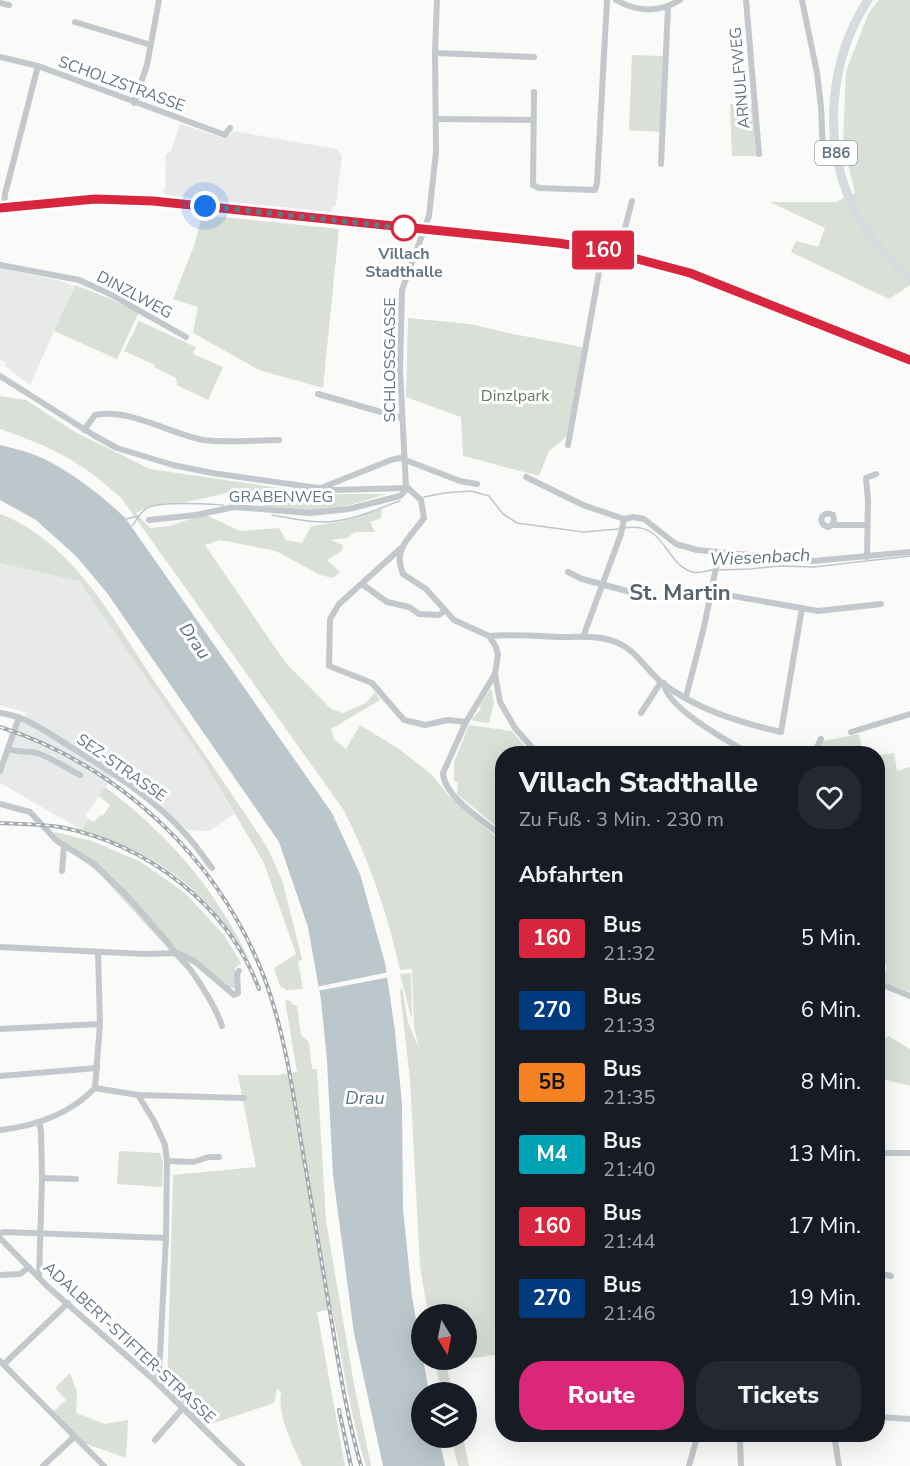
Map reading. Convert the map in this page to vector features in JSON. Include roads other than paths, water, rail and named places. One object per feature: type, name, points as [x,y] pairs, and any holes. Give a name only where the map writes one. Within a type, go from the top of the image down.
[{"type":"main road","name":"B86","points":[[868,0],[849,38],[836,83],[833,120],[835,149],[844,186],[857,214],[871,236],[908,277]]},
{"type":"main road","points":[[2,208],[95,199],[153,201],[558,243],[603,250],[660,264],[699,277],[910,360]]},
{"type":"street","points":[[134,104],[142,84],[159,0]]},
{"type":"street","name":"SCHLOSSGASSE","points":[[407,487],[400,364],[402,290],[429,216],[436,152],[437,0]]},
{"type":"street","points":[[534,92],[532,185],[539,188],[595,190],[598,172],[607,0]]},
{"type":"street","points":[[616,0],[638,9],[653,10],[668,7],[680,0]]},
{"type":"street","name":"ARNULFWEG","points":[[746,0],[759,154]]},
{"type":"street","points":[[802,0],[817,73],[823,151]]},
{"type":"street","points":[[0,3],[9,5]]},
{"type":"street","points":[[661,164],[668,7]]},
{"type":"street","points":[[75,22],[151,45]]},
{"type":"street","points":[[435,53],[534,57]]},
{"type":"street","name":"SCHOLZSTRASSE","points":[[0,57],[38,66],[134,104],[225,135],[230,129]]},
{"type":"street","points":[[2,208],[38,66]]},
{"type":"street","points":[[436,119],[533,120]]},
{"type":"street","points":[[614,253],[619,237],[624,232],[632,201]]},
{"type":"street","points":[[568,445],[603,250]]},
{"type":"street","name":"DINZLWEG","points":[[0,265],[79,280],[108,293],[186,337]]},
{"type":"street","points":[[0,376],[84,430],[117,448],[173,465],[212,473],[320,488],[366,490],[407,487],[421,500],[424,518],[395,555],[339,604],[330,619],[329,666],[372,683],[404,720],[425,725],[448,720],[466,723]]},
{"type":"street","points":[[318,394],[402,418]]},
{"type":"street","points":[[84,430],[95,416],[103,414],[138,420],[204,440],[279,440]]},
{"type":"street","points":[[320,488],[390,460],[405,458],[460,481],[477,484]]},
{"type":"street","points":[[867,557],[866,478],[876,474]]},
{"type":"street","points":[[526,477],[623,522]]},
{"type":"street","name":"GRABENWEG","points":[[149,520],[196,515],[234,507],[310,513],[349,509],[400,496],[407,487]]},
{"type":"street","points":[[623,522],[633,517],[644,519],[676,544],[718,553],[814,561],[910,552]]},
{"type":"street","points":[[584,637],[621,534],[623,522]]},
{"type":"street","points":[[832,525],[867,525]]},
{"type":"street","points":[[403,545],[398,558],[403,574],[431,594],[454,620],[489,636],[509,634],[603,638],[619,643],[634,653],[662,683],[711,712],[742,723],[781,732],[802,608]]},
{"type":"street","points":[[686,697],[704,627],[718,553]]},
{"type":"street","points":[[568,572],[582,579],[631,592]]},
{"type":"street","points":[[362,584],[387,603],[409,607],[419,614],[439,615],[444,611]]},
{"type":"street","points":[[710,592],[818,610],[881,604]]},
{"type":"street","points":[[489,636],[498,655],[495,674],[500,702],[514,728],[531,746]]},
{"type":"street","points":[[495,674],[466,723],[443,773],[443,782],[452,795],[495,830]]},
{"type":"street","points":[[641,713],[662,683]]},
{"type":"street","points":[[662,683],[669,696],[680,708],[703,726],[737,746]]},
{"type":"street","name":"SEZ-STRASSE","points":[[0,713],[19,717],[104,767],[132,787],[185,833],[212,867]]},
{"type":"street","points":[[851,732],[910,714]]},
{"type":"street","points":[[0,771],[19,717]]},
{"type":"street","points":[[818,746],[821,739]]},
{"type":"street","points":[[8,749],[19,753],[40,755],[80,775]]},
{"type":"street","points":[[0,804],[30,812],[63,845],[94,864],[127,896],[188,967],[207,994],[222,1026]]},
{"type":"street","points":[[62,872],[63,845]]},
{"type":"street","points":[[0,947],[146,954],[174,953],[193,960],[234,995],[238,993],[237,973],[239,971]]},
{"type":"street","points":[[0,1130],[39,1122],[77,1104],[95,1088],[100,1024],[98,952]]},
{"type":"street","points":[[885,986],[910,996]]},
{"type":"street","points":[[0,1029],[100,1024]]},
{"type":"street","points":[[0,1076],[97,1068]]},
{"type":"street","points":[[95,1088],[138,1095],[244,1098]]},
{"type":"street","points":[[138,1095],[158,1129],[165,1145],[167,1161],[166,1238],[159,1374],[154,1380]]},
{"type":"street","points":[[39,1122],[42,1178],[39,1277]]},
{"type":"street","points":[[885,1153],[910,1153]]},
{"type":"street","points":[[167,1161],[193,1162],[209,1157],[219,1157]]},
{"type":"street","points":[[42,1178],[76,1179]]},
{"type":"street","points":[[0,1233],[166,1238]]},
{"type":"street","name":"ADALBERT-STIFTER-STRASSE","points":[[0,1238],[39,1277],[154,1380],[242,1466]]},
{"type":"street","points":[[0,1275],[20,1274],[29,1267]]},
{"type":"street","points":[[885,1275],[891,1276]]},
{"type":"street","points":[[68,1303],[2,1362],[104,1466]]},
{"type":"street","points":[[155,1440],[182,1408]]},
{"type":"street","points":[[885,1417],[910,1419]]},
{"type":"street","points":[[43,1466],[74,1437]]},
{"type":"street","points":[[689,1466],[696,1442]]},
{"type":"street","points":[[740,1442],[741,1466]]},
{"type":"street","points":[[835,1442],[839,1466]]},
{"type":"water","name":"Drau","points":[[0,445],[28,453],[56,465],[107,501],[126,519],[332,813],[360,874],[385,963],[395,1031],[402,1104],[403,1209],[413,1304],[411,1304],[411,1370],[425,1370],[427,1382],[411,1382],[411,1448],[441,1448],[445,1466],[383,1466],[354,1333],[333,1175],[327,1061],[321,1000],[308,927],[279,842],[107,593],[77,557],[36,520],[0,500]]},
{"type":"waterway","name":"Wiesenbach","points":[[424,497],[471,491],[489,496],[503,514],[517,523],[583,532],[619,529]]},
{"type":"waterway","name":"Wiesenbach","points":[[272,515],[325,522],[357,517],[400,501]]},
{"type":"waterway","name":"Wiesenbach","points":[[132,526],[147,508],[162,504],[223,505]]},
{"type":"waterway","name":"Wiesenbach","points":[[126,519],[139,516]]},
{"type":"waterway","name":"Wiesenbach","points":[[624,528],[649,531],[657,537],[683,568],[695,573],[712,570]]},
{"type":"waterway","name":"Wiesenbach","points":[[717,570],[780,566],[814,567],[910,556]]},
{"type":"railway","points":[[0,727],[44,744],[86,766],[124,792],[160,822],[192,856],[221,894],[245,934],[271,997],[287,1058],[343,1387],[361,1466]]},
{"type":"railway","points":[[0,823],[60,827],[92,835],[153,864],[205,905],[227,931],[245,959],[259,989]]},
{"type":"railway","points":[[339,1410],[351,1466]]},
{"type":"place","name":"Villach Stadthalle","points":[[404,228]]},
{"type":"district","name":"St. Martin","points":[[680,592]]},
{"type":"park label","name":"Dinzlpark","points":[[515,395]]}]
